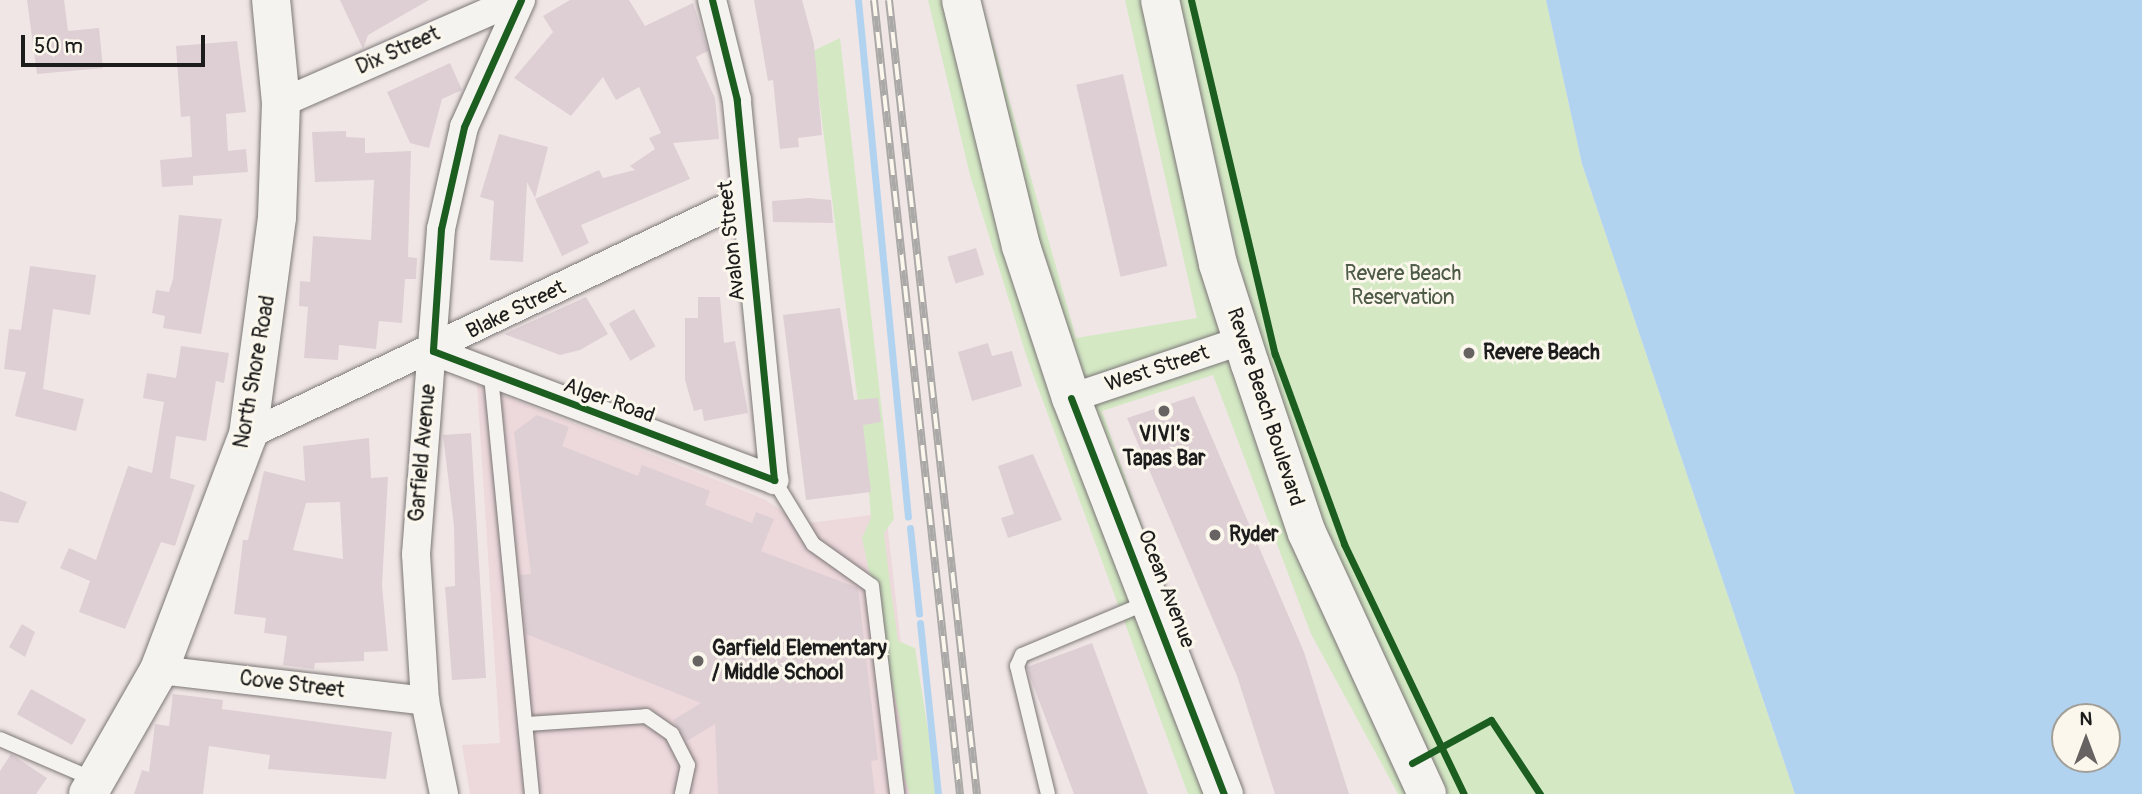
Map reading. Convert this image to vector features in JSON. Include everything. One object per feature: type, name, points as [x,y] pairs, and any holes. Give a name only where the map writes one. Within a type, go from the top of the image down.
[{"type":"main road","name":"North Shore Road","points":[[93,787],[159,670],[248,435],[274,243],[281,103],[271,0]]},
{"type":"main road","name":"Ocean Avenue","points":[[961,0],[1021,246],[1071,397],[1152,601],[1224,794]]},
{"type":"main road","name":"Revere Beach Boulevard","points":[[1160,0],[1218,264],[1307,533],[1427,794]]},
{"type":"street","name":"Dix Street","points":[[281,103],[516,0]]},
{"type":"street","name":"Garfield Avenue","points":[[444,794],[425,701],[416,554],[441,229],[464,127],[521,0]]},
{"type":"street","name":"Avalon Street","points":[[712,0],[737,100],[774,480]]},
{"type":"street","name":"Blake Street","points":[[248,435],[433,351],[745,199]]},
{"type":"street","name":"West Street","points":[[1071,397],[1243,340]]},
{"type":"street","name":"Alger Road","points":[[433,351],[491,376],[774,480]]},
{"type":"street","name":"Cove Street","points":[[159,670],[425,701]]},
{"type":"lane","points":[[491,376],[527,724],[531,794]]},
{"type":"lane","points":[[774,480],[813,544],[872,586],[897,794]]},
{"type":"lane","points":[[1048,794],[1021,688],[1017,666],[1022,655],[1152,601]]},
{"type":"lane","points":[[527,724],[646,716],[672,734],[688,765],[682,794]]},
{"type":"lane","points":[[2,742],[93,787]]},
{"type":"shaded area","name":"Garfield Elementary / Middle School","points":[[477,385],[764,499],[802,524],[886,513],[918,794],[470,794],[462,745],[500,743]]},
{"type":"green space","name":"Revere Beach Reservation","points":[[928,0],[981,0],[1076,338],[1197,318],[1125,0],[1546,0],[1582,164],[1795,794],[1398,794],[1311,634],[1213,375],[1102,411],[1236,794],[1188,794],[1027,358],[970,175]]},
{"type":"green space","points":[[840,38],[894,519],[884,533],[889,576],[898,641],[915,648],[938,794],[910,794],[904,776],[901,726],[862,538],[871,518],[868,481],[813,51]]},
{"type":"water","points":[[1546,0],[2142,0],[2142,794],[1795,794],[1582,164]]},
{"type":"building","points":[[27,0],[64,0],[68,31],[99,28],[103,68],[37,74]]},
{"type":"building","points":[[340,0],[429,0],[368,35],[363,49]]},
{"type":"building","points":[[570,0],[629,0],[645,26],[693,3],[708,51],[696,57],[715,98],[719,139],[673,143],[690,179],[581,225],[589,243],[562,256],[535,199],[599,170],[603,178],[635,170],[630,166],[655,149],[649,138],[661,133],[639,87],[616,100],[603,77],[571,116],[514,78],[553,32],[543,16]]},
{"type":"building","points":[[754,0],[802,0],[814,44],[822,135],[798,138],[799,147],[780,149],[773,80],[768,81]]},
{"type":"building","points":[[237,41],[246,112],[226,114],[228,151],[246,149],[248,172],[193,176],[193,185],[162,187],[160,160],[192,157],[190,116],[181,117],[176,46]]},
{"type":"building","points":[[450,63],[462,90],[442,99],[429,148],[410,143],[387,92]]},
{"type":"building","points":[[1123,74],[1167,266],[1121,277],[1076,85]]},
{"type":"building","points":[[346,131],[346,137],[365,138],[365,153],[411,151],[408,257],[417,258],[416,279],[405,279],[402,323],[379,321],[376,349],[339,345],[338,360],[304,358],[308,307],[299,306],[300,281],[310,282],[313,236],[371,240],[374,180],[315,182],[312,132]]},
{"type":"building","points":[[499,134],[548,147],[535,198],[527,182],[523,262],[490,260],[494,201],[480,197]]},
{"type":"building","points":[[809,198],[831,200],[833,223],[773,222],[772,201]]},
{"type":"building","points":[[179,215],[222,219],[201,334],[163,328],[165,316],[152,313],[156,290],[169,292],[173,279]]},
{"type":"building","points":[[976,248],[984,275],[955,284],[947,257]]},
{"type":"building","points":[[30,266],[96,275],[90,315],[53,309],[43,389],[84,399],[76,431],[15,416],[26,372],[4,369],[9,329],[21,330]]},
{"type":"building","points":[[586,297],[608,334],[580,350],[560,355],[504,334]]},
{"type":"building","points":[[698,297],[720,297],[724,343],[735,341],[748,413],[704,421],[702,409],[694,411],[685,380],[685,318],[698,318]]},
{"type":"building","points":[[840,308],[854,400],[878,398],[881,422],[863,425],[871,492],[806,500],[783,315]]},
{"type":"building","points":[[634,309],[656,346],[630,361],[609,324]]},
{"type":"building","points":[[988,343],[992,356],[1012,351],[1022,386],[972,401],[958,352]]},
{"type":"building","points":[[181,346],[229,353],[224,383],[216,381],[206,441],[176,436],[170,478],[195,485],[175,546],[161,542],[125,629],[79,612],[90,581],[60,568],[69,548],[96,560],[128,466],[152,473],[164,402],[143,398],[147,373],[176,378]]},
{"type":"building","name":"Ryder","points":[[1194,396],[1304,652],[1349,794],[1275,794],[1237,676],[1127,418]]},
{"type":"building","points":[[537,415],[569,427],[562,446],[638,476],[642,465],[710,491],[705,505],[752,523],[756,512],[774,519],[761,551],[858,588],[878,760],[871,761],[875,794],[718,794],[715,724],[687,741],[673,720],[701,703],[526,634],[520,575],[531,574],[514,432]]},
{"type":"building","points":[[471,433],[486,678],[452,680],[445,587],[455,586],[454,526],[443,435]]},
{"type":"building","points":[[369,438],[371,478],[388,477],[382,585],[388,651],[364,652],[364,661],[315,663],[314,669],[283,665],[287,636],[264,633],[266,618],[234,614],[243,540],[248,540],[264,471],[305,481],[303,446]],"holes":[[[340,502],[343,559],[293,550],[306,503]]]},
{"type":"building","points":[[1033,454],[1062,520],[1008,538],[1001,518],[1014,514],[998,466]]},
{"type":"building","points":[[0,491],[27,502],[18,523],[0,521]]},
{"type":"building","points":[[22,624],[35,632],[25,657],[9,647]]},
{"type":"building","points":[[1092,643],[1148,794],[1074,794],[1029,674],[1027,667]]},
{"type":"building","points":[[31,689],[86,720],[72,745],[17,714]]},
{"type":"building","points":[[173,694],[223,700],[222,709],[392,732],[386,779],[268,769],[270,755],[209,746],[203,794],[134,794],[142,770],[149,772],[155,724],[169,726]]},
{"type":"building","points":[[11,754],[47,778],[36,794],[0,794],[0,771]]},
{"type":"waterway","points":[[858,0],[908,517]]},
{"type":"waterway","points":[[910,528],[919,614]]},
{"type":"waterway","points":[[920,623],[938,794]]},
{"type":"railway","points":[[874,0],[960,794]]},
{"type":"railway","points":[[889,0],[977,794]]},
{"type":"cycle path","points":[[521,0],[464,127],[441,229],[433,351],[774,480],[737,100],[712,0]]},
{"type":"cycle path","points":[[1191,0],[1275,354],[1344,544],[1464,794]]},
{"type":"cycle path","points":[[1071,398],[1224,794]]},
{"type":"cycle path","points":[[1412,763],[1491,720],[1540,794]]},
{"type":"place","name":"Revere Beach","points":[[1469,353]]},
{"type":"place","name":"VIVI’s Tapas Bar","points":[[1164,411]]},
{"type":"place","name":"Ryder","points":[[1215,535]]},
{"type":"place","name":"Garfield Elementary / Middle School","points":[[698,661]]}]
